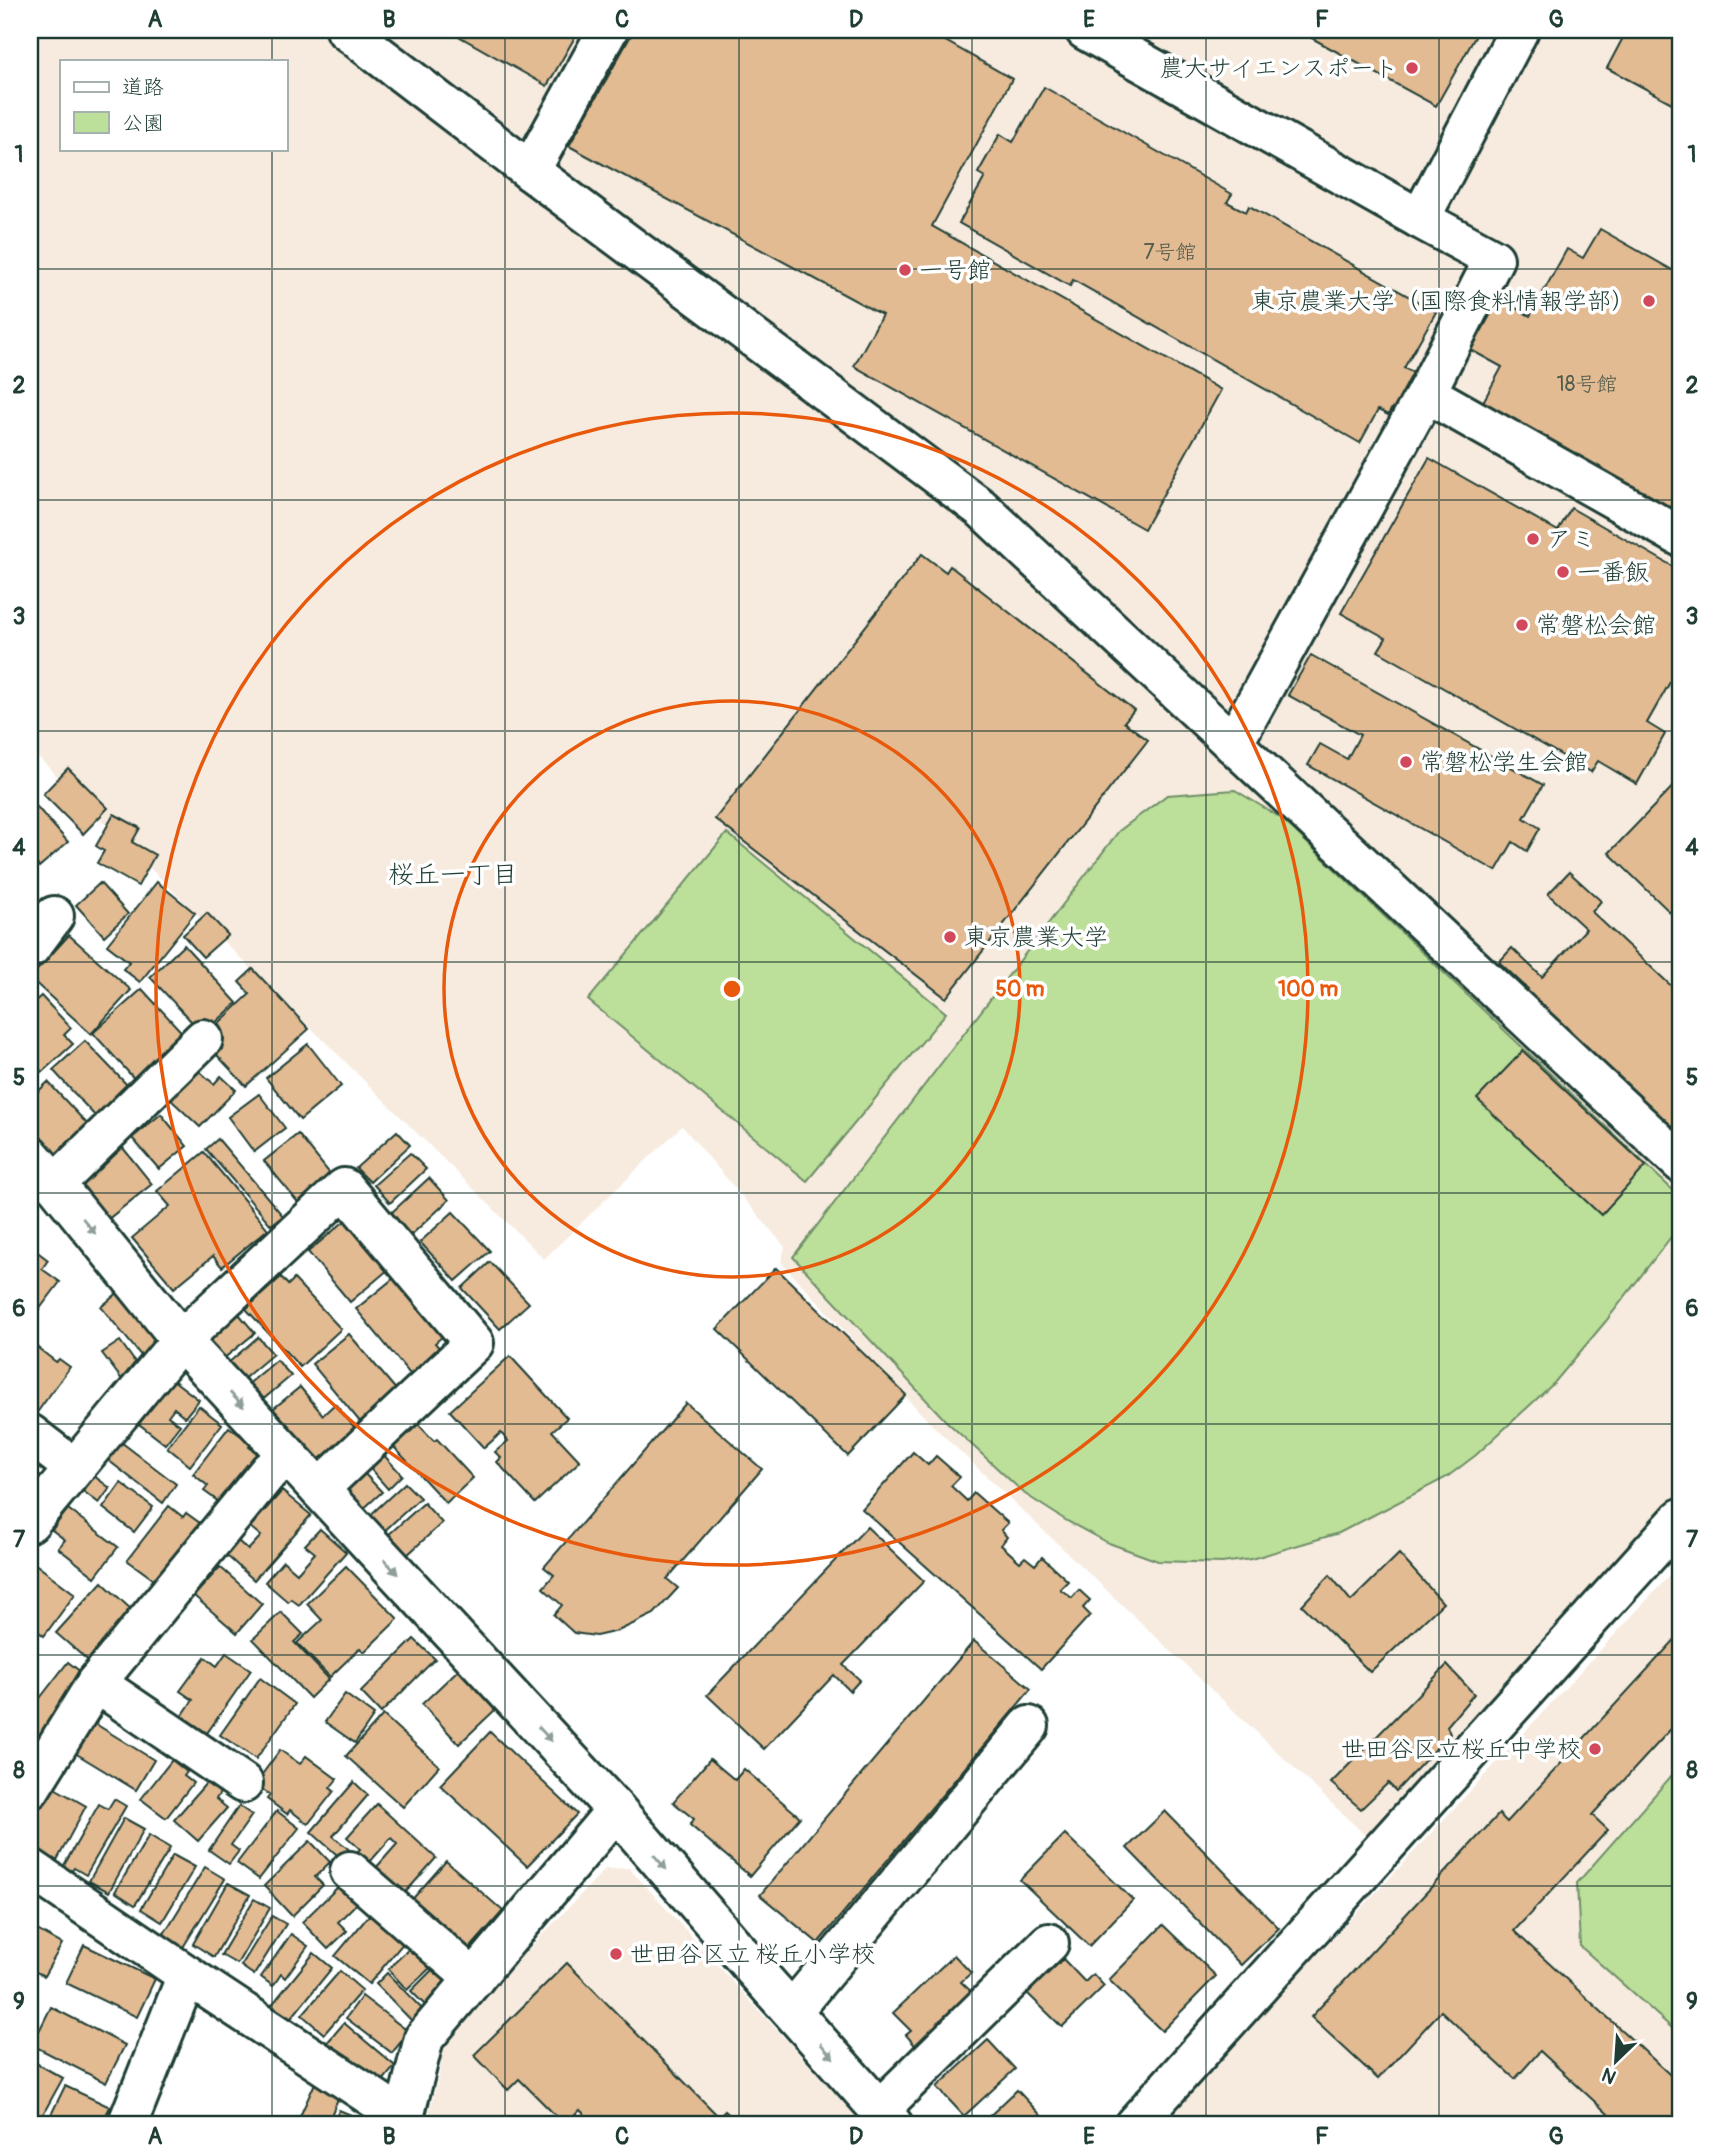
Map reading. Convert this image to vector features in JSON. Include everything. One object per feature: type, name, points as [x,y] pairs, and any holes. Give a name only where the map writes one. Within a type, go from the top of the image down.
[{"type":"street","points":[[346,30],[981,508],[1681,1163]]},
{"type":"street","points":[[530,171],[608,30]]},
{"type":"street","points":[[1085,30],[1494,259],[1426,393],[1233,744]]},
{"type":"street","points":[[1420,219],[1519,30]]},
{"type":"street","points":[[1426,393],[1681,537]]},
{"type":"street","points":[[30,948],[54,916]]},
{"type":"street","points":[[55,1184],[204,1039]]},
{"type":"street","points":[[30,1155],[181,1340],[616,1810],[886,2118],[1049,1943]]},
{"type":"street","points":[[30,1522],[181,1340],[344,1188],[474,1343],[319,1489]]},
{"type":"street","points":[[30,1434],[74,1468]]},
{"type":"street","points":[[30,1788],[96,1683],[269,1471],[288,1455]]},
{"type":"street","points":[[1134,2125],[1681,1518]]},
{"type":"street","points":[[96,1683],[243,1783]]},
{"type":"street","points":[[792,2011],[1029,1726]]},
{"type":"street","points":[[30,1868],[403,2121],[424,2038],[616,1810]]},
{"type":"street","points":[[350,1871],[474,1979]]},
{"type":"street","points":[[127,2125],[187,1975]]},
{"type":"shaded area","name":"東京農業大学","points":[[30,30],[1681,30],[1681,1496],[1367,1837],[929,1422],[781,1262],[785,1247],[682,1126],[544,1259],[30,749]]},
{"type":"shaded area","name":"世田谷区立桜丘中学校","points":[[1681,1563],[1681,2125],[1162,2125],[1251,2024]]},
{"type":"shaded area","name":"世田谷区立 桜丘小学校","points":[[629,1868],[864,2125],[426,2125],[440,2071],[444,2038],[605,1869]]},
{"type":"green space","points":[[1235,790],[1281,818],[1681,1198],[1681,1224],[1554,1383],[1476,1455],[1447,1477],[1339,1533],[1251,1559],[1222,1563],[1158,1561],[1106,1542],[1025,1494],[945,1420],[793,1257],[1119,831],[1167,795]]},
{"type":"green space","points":[[727,833],[946,1013],[807,1181],[588,1000]]},
{"type":"green space","points":[[1681,1765],[1681,2036],[1580,1946],[1577,1883]]},
{"type":"building","points":[[448,30],[579,30],[547,86]]},
{"type":"building","name":"一号館","points":[[634,30],[926,30],[1012,79],[932,226],[1221,390],[1144,529],[854,366],[882,315],[569,146]]},
{"type":"building","name":"農大サイエンスポート","points":[[1297,30],[1479,30],[1436,106]]},
{"type":"building","points":[[1627,30],[1681,30],[1681,108],[1607,68]]},
{"type":"building","points":[[1044,87],[1232,194],[1227,202],[1246,212],[1249,206],[1436,312],[1404,368],[1416,374],[1396,410],[1392,408],[1388,415],[1378,410],[1360,443],[1073,280],[1070,286],[959,223],[985,177],[978,173],[1000,134],[1013,142]]},
{"type":"building","points":[[1600,229],[1681,275],[1681,513],[1483,402],[1502,367],[1471,350],[1499,299],[1530,316],[1567,249],[1583,258]]},
{"type":"building","name":"常磐松会館","points":[[1429,458],[1558,531],[1571,508],[1681,571],[1681,670],[1678,668],[1647,723],[1665,734],[1637,784],[1598,761],[1591,772],[1378,651],[1386,638],[1341,613]]},
{"type":"building","points":[[922,554],[946,572],[950,566],[1134,710],[1124,722],[1148,740],[946,998],[715,819]]},
{"type":"building","name":"常磐松学生会館","points":[[1311,655],[1543,785],[1524,818],[1540,828],[1527,851],[1513,842],[1496,871],[1308,765],[1320,744],[1347,759],[1360,735],[1288,695]]},
{"type":"building","points":[[68,768],[108,808],[83,834],[43,794]]},
{"type":"building","points":[[1681,778],[1681,923],[1609,853]]},
{"type":"building","points":[[37,807],[68,842],[39,867],[30,856],[30,814]]},
{"type":"building","points":[[114,814],[140,828],[132,842],[155,855],[138,886],[97,863],[104,851],[96,846]]},
{"type":"building","points":[[1569,872],[1601,901],[1592,912],[1681,995],[1681,1142],[1524,994],[1528,989],[1499,962],[1512,948],[1542,977],[1586,929],[1548,894]]},
{"type":"building","points":[[157,882],[195,913],[140,982],[123,969],[129,962],[107,945]]},
{"type":"building","points":[[100,883],[128,914],[104,936],[76,905]]},
{"type":"building","points":[[207,913],[228,935],[203,957],[183,935]]},
{"type":"building","points":[[69,935],[131,990],[91,1034],[30,978]]},
{"type":"building","points":[[184,945],[237,1003],[203,1034],[150,977]]},
{"type":"building","points":[[253,969],[309,1029],[246,1086],[216,1054],[222,1049],[208,1033],[250,994],[239,982]]},
{"type":"building","points":[[142,989],[188,1039],[139,1084],[93,1033]]},
{"type":"building","points":[[41,996],[71,1028],[64,1035],[73,1044],[42,1072],[30,1059],[30,997],[34,1002]]},
{"type":"building","points":[[85,1041],[129,1087],[96,1117],[53,1070]]},
{"type":"building","points":[[308,1044],[341,1086],[300,1120],[266,1078]]},
{"type":"building","points":[[1523,1051],[1646,1166],[1601,1215],[1477,1099]]},
{"type":"building","points":[[197,1069],[214,1084],[221,1076],[236,1090],[200,1127],[170,1099]]},
{"type":"building","points":[[48,1082],[90,1127],[55,1159],[30,1132],[30,1099]]},
{"type":"building","points":[[259,1094],[285,1128],[254,1152],[228,1117]]},
{"type":"building","points":[[161,1114],[187,1146],[159,1169],[132,1138]]},
{"type":"building","points":[[397,1131],[410,1145],[370,1182],[356,1168]]},
{"type":"building","points":[[298,1134],[335,1180],[301,1206],[264,1161]]},
{"type":"building","points":[[218,1139],[283,1216],[271,1225],[206,1149]]},
{"type":"building","points":[[123,1148],[152,1184],[107,1220],[78,1183]]},
{"type":"building","points":[[204,1152],[268,1229],[222,1267],[213,1256],[174,1288],[132,1238],[170,1206],[157,1191]]},
{"type":"building","points":[[410,1153],[426,1169],[390,1203],[374,1185]]},
{"type":"building","points":[[429,1178],[449,1200],[411,1235],[390,1214]]},
{"type":"building","points":[[453,1212],[490,1251],[456,1281],[420,1242]]},
{"type":"building","points":[[347,1219],[389,1269],[350,1302],[308,1252]]},
{"type":"building","points":[[30,1238],[34,1242],[31,1247],[48,1260],[42,1269],[60,1282],[32,1319],[30,1317]]},
{"type":"building","points":[[490,1262],[529,1303],[500,1329],[462,1288]]},
{"type":"building","points":[[776,1268],[906,1395],[848,1456],[717,1329]]},
{"type":"building","points":[[281,1277],[288,1285],[294,1279],[341,1329],[300,1367],[246,1309]]},
{"type":"building","points":[[394,1278],[443,1336],[435,1343],[441,1350],[414,1379],[356,1309]]},
{"type":"building","points":[[120,1291],[162,1342],[142,1357],[101,1307]]},
{"type":"building","points":[[239,1314],[255,1333],[223,1359],[207,1340]]},
{"type":"building","points":[[30,1334],[37,1339],[33,1344],[56,1362],[59,1359],[70,1367],[33,1418],[30,1415]]},
{"type":"building","points":[[349,1334],[398,1392],[361,1423],[312,1364]]},
{"type":"building","points":[[258,1337],[273,1354],[241,1381],[227,1364]]},
{"type":"building","points":[[120,1341],[140,1369],[123,1381],[102,1353]]},
{"type":"building","points":[[510,1356],[567,1418],[552,1431],[580,1461],[535,1503],[497,1462],[501,1458],[495,1452],[508,1441],[501,1433],[484,1448],[450,1411]]},
{"type":"building","points":[[277,1360],[291,1376],[260,1402],[246,1386]]},
{"type":"building","points":[[173,1380],[199,1400],[185,1417],[174,1408],[168,1416],[180,1425],[165,1444],[139,1424]]},
{"type":"building","points":[[300,1387],[323,1415],[335,1404],[356,1429],[317,1461],[273,1409]]},
{"type":"building","points":[[686,1403],[762,1469],[667,1579],[678,1588],[654,1614],[618,1631],[596,1636],[574,1633],[554,1615],[562,1605],[543,1588],[554,1575],[544,1567]]},
{"type":"building","points":[[199,1406],[222,1424],[190,1466],[167,1447]]},
{"type":"building","points":[[418,1424],[434,1441],[437,1439],[473,1478],[446,1503],[393,1446]]},
{"type":"building","points":[[229,1427],[252,1444],[249,1447],[263,1458],[226,1507],[204,1491],[208,1486],[193,1474]]},
{"type":"building","points":[[121,1442],[176,1484],[163,1503],[108,1460]]},
{"type":"building","points":[[381,1452],[402,1475],[388,1489],[366,1464]]},
{"type":"building","points":[[913,1452],[928,1465],[936,1456],[960,1477],[951,1486],[967,1501],[974,1493],[1008,1523],[1001,1530],[1007,1537],[1001,1545],[1020,1562],[1025,1557],[1035,1565],[1042,1557],[1068,1581],[1060,1589],[1072,1598],[1079,1590],[1090,1600],[1083,1608],[1090,1615],[1041,1669],[862,1509]]},
{"type":"building","points":[[33,1470],[43,1479],[30,1494],[30,1474]]},
{"type":"building","points":[[361,1470],[382,1492],[361,1511],[341,1489]]},
{"type":"building","points":[[94,1476],[110,1488],[99,1503],[83,1491]]},
{"type":"building","points":[[121,1483],[153,1507],[134,1532],[103,1508]]},
{"type":"building","points":[[405,1483],[420,1498],[381,1534],[366,1519]]},
{"type":"building","points":[[282,1491],[311,1515],[254,1580],[226,1555],[238,1541],[248,1550],[261,1536],[250,1527]]},
{"type":"building","points":[[424,1503],[442,1523],[406,1556],[387,1536]]},
{"type":"building","points":[[169,1506],[183,1517],[186,1513],[204,1526],[160,1584],[127,1560]]},
{"type":"building","points":[[68,1509],[118,1547],[95,1577],[58,1548],[65,1540],[52,1530]]},
{"type":"building","points":[[867,1527],[924,1581],[843,1665],[860,1680],[850,1691],[834,1675],[764,1749],[707,1695]]},
{"type":"building","points":[[320,1529],[346,1552],[299,1605],[291,1599],[288,1602],[265,1582],[283,1561],[297,1573],[315,1553],[305,1545]]},
{"type":"building","points":[[1399,1554],[1443,1603],[1370,1672],[1302,1605],[1330,1575],[1351,1601]]},
{"type":"building","points":[[30,1560],[75,1594],[44,1636],[30,1625]]},
{"type":"building","points":[[346,1566],[398,1619],[364,1652],[360,1648],[330,1677],[297,1643],[322,1620],[307,1604]]},
{"type":"building","points":[[220,1567],[262,1604],[237,1633],[194,1596]]},
{"type":"building","points":[[102,1582],[135,1613],[91,1663],[56,1633]]},
{"type":"building","points":[[281,1612],[303,1634],[294,1642],[329,1679],[310,1698],[253,1639]]},
{"type":"building","points":[[1681,1633],[1681,1718],[1592,1815],[1608,1830],[1514,1931],[1681,2085],[1681,2125],[1620,2125],[1540,2051],[1515,2079],[1441,2011],[1378,2079],[1311,2017],[1499,1814],[1507,1822]]},
{"type":"building","points":[[414,1639],[435,1659],[381,1713],[361,1692]]},
{"type":"building","points":[[974,1641],[1031,1689],[818,1943],[760,1895]]},
{"type":"building","points":[[226,1653],[251,1670],[207,1733],[182,1716],[193,1700],[180,1691],[205,1657],[217,1666]]},
{"type":"building","points":[[68,1662],[86,1676],[32,1745],[30,1711]]},
{"type":"building","points":[[1447,1665],[1474,1694],[1447,1726],[1450,1734],[1396,1791],[1388,1783],[1361,1809],[1331,1783]]},
{"type":"building","points":[[458,1670],[496,1709],[459,1744],[422,1704]]},
{"type":"building","points":[[260,1678],[295,1704],[256,1759],[220,1735]]},
{"type":"building","points":[[345,1694],[374,1715],[355,1743],[325,1722]]},
{"type":"building","points":[[383,1715],[439,1766],[403,1807],[346,1756]]},
{"type":"building","points":[[94,1723],[154,1760],[136,1790],[75,1753]]},
{"type":"building","points":[[490,1732],[577,1814],[527,1866],[440,1785]]},
{"type":"building","points":[[280,1750],[300,1764],[306,1756],[337,1779],[330,1788],[334,1791],[308,1824],[290,1810],[287,1814],[267,1799],[270,1795],[255,1784]]},
{"type":"building","points":[[710,1759],[735,1780],[744,1769],[800,1817],[750,1876],[690,1825],[694,1819],[673,1802]]},
{"type":"building","points":[[172,1760],[187,1772],[184,1776],[193,1783],[166,1818],[141,1799]]},
{"type":"building","points":[[207,1782],[220,1793],[216,1799],[227,1808],[198,1841],[174,1820]]},
{"type":"building","points":[[354,1782],[368,1795],[333,1836],[352,1852],[344,1861],[311,1832]]},
{"type":"building","points":[[51,1786],[86,1806],[55,1864],[30,1850],[30,1842],[36,1830],[30,1825]]},
{"type":"building","points":[[114,1799],[126,1806],[86,1875],[74,1868],[71,1872],[63,1867],[99,1804],[108,1809]]},
{"type":"building","points":[[377,1804],[436,1858],[404,1894],[375,1869],[397,1844],[391,1838],[369,1863],[357,1852],[360,1849],[347,1837]]},
{"type":"building","points":[[239,1806],[252,1815],[231,1845],[239,1851],[229,1864],[209,1850]]},
{"type":"building","points":[[277,1811],[299,1828],[259,1879],[237,1863]]},
{"type":"building","points":[[1165,1811],[1279,1928],[1241,1965],[1127,1848]]},
{"type":"building","points":[[124,1818],[144,1829],[109,1892],[89,1881]]},
{"type":"building","points":[[1065,1834],[1133,1900],[1089,1946],[1020,1880]]},
{"type":"building","points":[[149,1835],[170,1848],[135,1905],[115,1892]]},
{"type":"building","points":[[310,1841],[330,1862],[315,1877],[323,1885],[292,1916],[264,1886]]},
{"type":"building","points":[[173,1855],[195,1867],[162,1922],[141,1909]]},
{"type":"building","points":[[446,1861],[503,1911],[465,1954],[409,1903]]},
{"type":"building","points":[[205,1867],[225,1879],[182,1949],[162,1937]]},
{"type":"building","points":[[228,1883],[250,1895],[214,1957],[193,1944]]},
{"type":"building","points":[[340,1885],[357,1903],[338,1922],[347,1931],[328,1949],[302,1922]]},
{"type":"building","points":[[254,1899],[270,1908],[237,1964],[221,1955]]},
{"type":"building","points":[[371,1913],[405,1941],[369,1984],[335,1956]]},
{"type":"building","points":[[272,1916],[286,1924],[254,1975],[241,1966]]},
{"type":"building","points":[[1163,1925],[1216,1976],[1162,2031],[1109,1980]]},
{"type":"building","points":[[30,1926],[62,1944],[44,1976],[30,1969]]},
{"type":"building","points":[[291,1934],[308,1946],[285,1978],[281,1974],[273,1986],[261,1977]]},
{"type":"building","points":[[84,1945],[155,1979],[137,2017],[66,1983]]},
{"type":"building","points":[[412,1946],[432,1966],[407,1990],[388,1969]]},
{"type":"building","points":[[314,1953],[332,1968],[288,2022],[270,2007]]},
{"type":"building","points":[[954,1955],[971,1973],[961,1982],[976,1996],[919,2050],[906,2035],[911,2031],[893,2013]]},
{"type":"building","points":[[1063,1959],[1085,1982],[1093,1974],[1104,1986],[1062,2027],[1027,1993]]},
{"type":"building","points":[[567,1963],[719,2117],[725,2111],[740,2125],[595,2125],[580,2110],[565,2125],[519,2079],[508,2090],[474,2055]]},
{"type":"building","points":[[436,1966],[452,1983],[427,2007],[411,1991]]},
{"type":"building","points":[[340,1971],[362,1990],[324,2034],[302,2015]]},
{"type":"building","points":[[387,1973],[423,2010],[412,2021],[376,1984]]},
{"type":"building","points":[[362,1996],[409,2032],[392,2053],[346,2018]]},
{"type":"building","points":[[51,2007],[125,2045],[106,2083],[32,2045]]},
{"type":"building","points":[[344,2023],[395,2066],[378,2087],[326,2044]]},
{"type":"building","points":[[988,2040],[1015,2069],[964,2116],[937,2087]]},
{"type":"building","points":[[34,2062],[63,2078],[37,2125],[30,2125],[30,2070]]},
{"type":"building","points":[[315,2083],[340,2094],[327,2125],[296,2125]]},
{"type":"building","points":[[65,2086],[110,2107],[101,2125],[46,2125]]},
{"type":"building","points":[[1017,2090],[1050,2125],[980,2125]]},
{"type":"building","points":[[339,2110],[375,2125],[333,2125]]},
{"type":"place","name":"農大サイエンスポート","points":[[1412,68]]},
{"type":"place","name":"一号館","points":[[905,270]]},
{"type":"place","name":"東京農業大学（国際食料情報学部）","points":[[1649,301]]},
{"type":"place","name":"アミ","points":[[1533,539]]},
{"type":"place","name":"一番飯","points":[[1563,572]]},
{"type":"place","name":"常磐松会館","points":[[1522,625]]},
{"type":"place","name":"常磐松学生会館","points":[[1406,762]]},
{"type":"place","name":"東京農業大学","points":[[950,937]]},
{"type":"place","name":"世田谷区立桜丘中学校","points":[[1595,1749]]},
{"type":"place","name":"世田谷区立 桜丘小学校","points":[[616,1954]]},
{"type":"district","name":"桜丘一丁目","points":[[453,875]]}]
